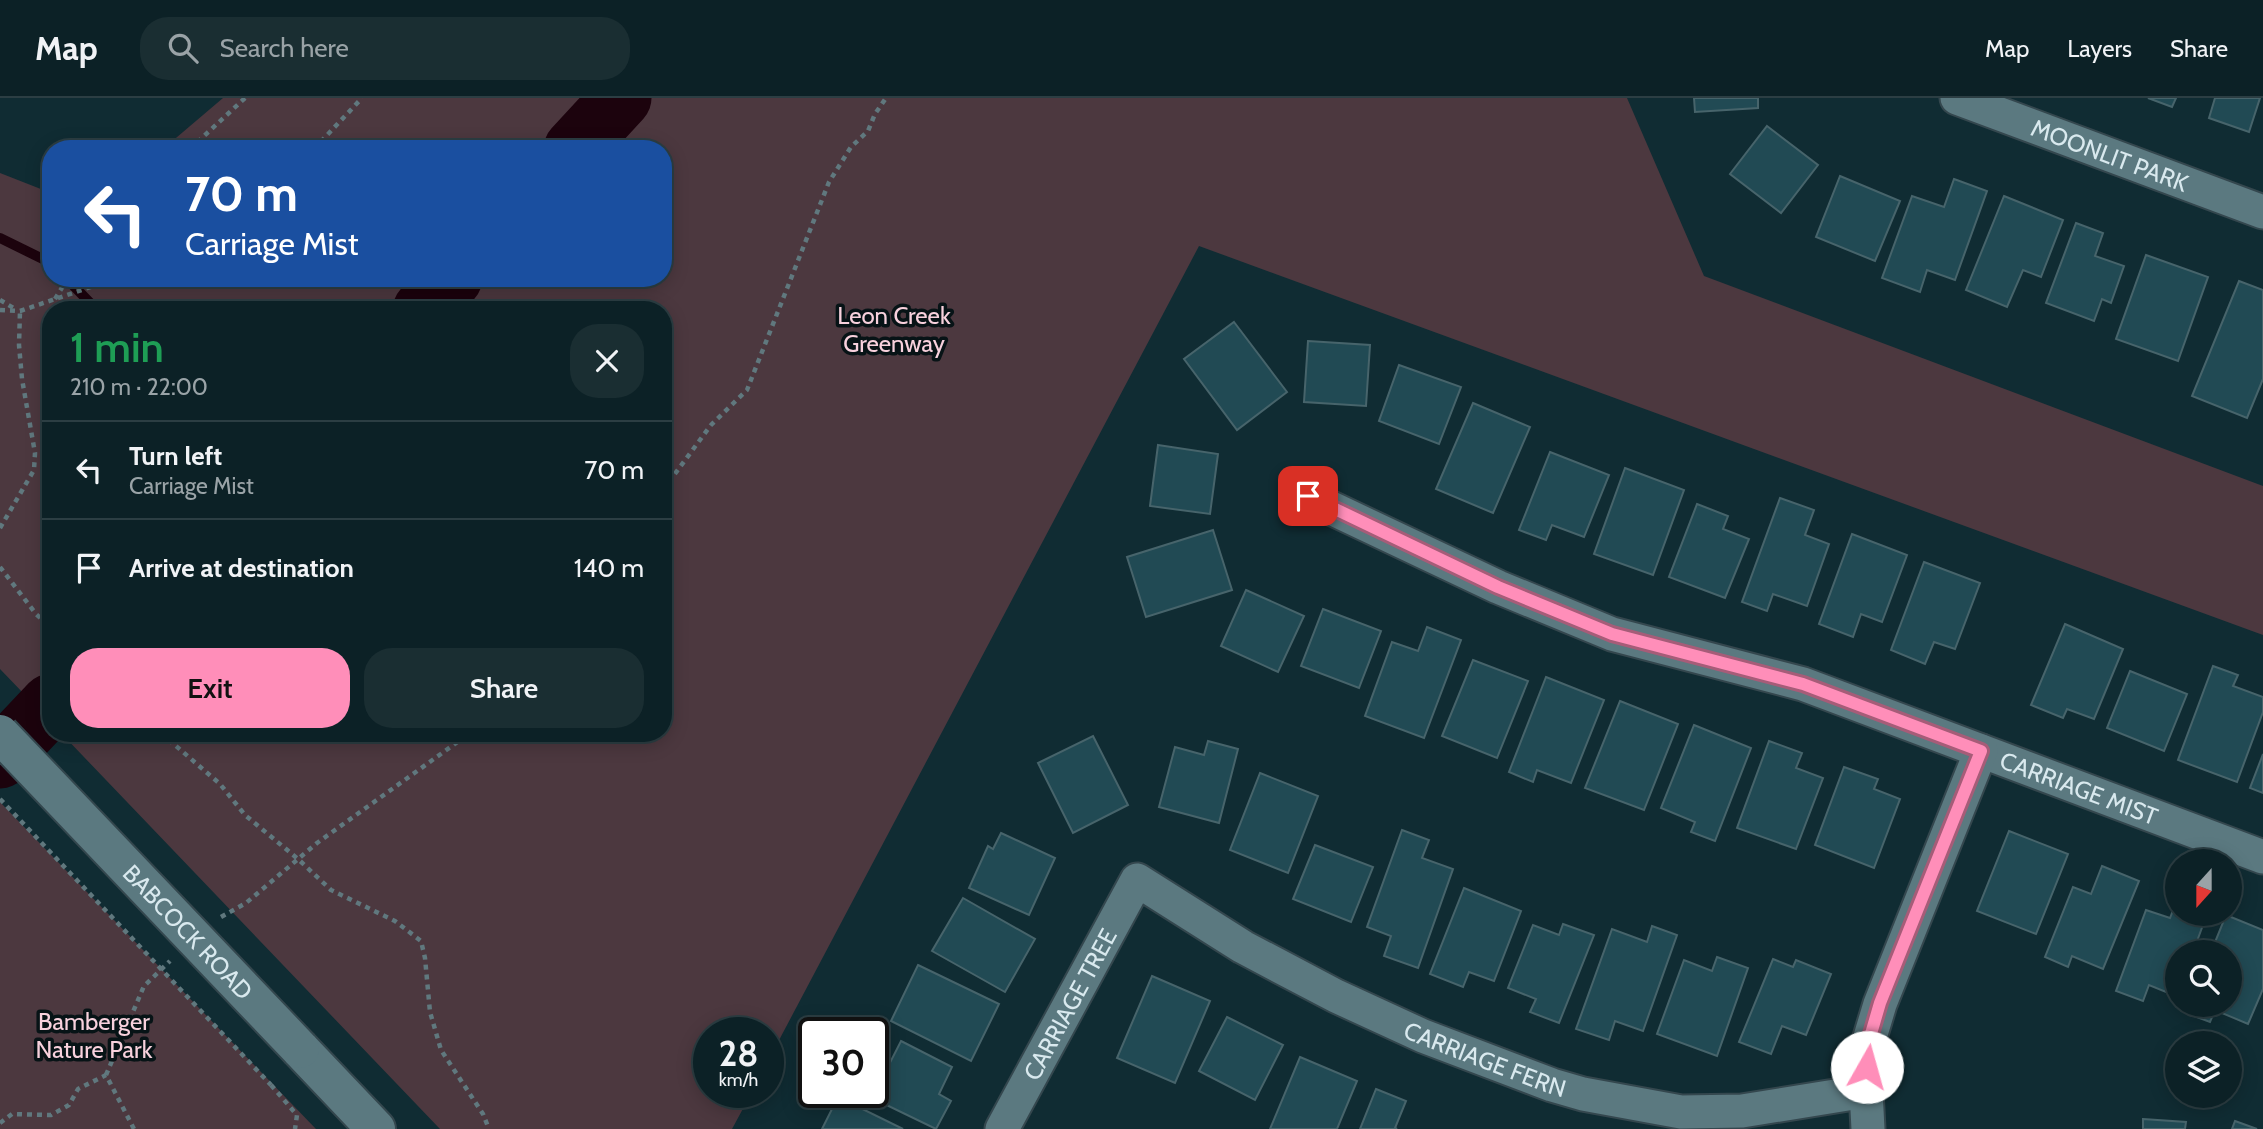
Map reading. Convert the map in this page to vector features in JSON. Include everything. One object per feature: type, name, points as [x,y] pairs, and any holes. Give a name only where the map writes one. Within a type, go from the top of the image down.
[{"type":"main road","name":"BABCOCK ROAD","points":[[0,734],[376,1129]]},
{"type":"street","name":"MOONLIT PARK","points":[[1957,98],[2263,212]]},
{"type":"street","name":"CARRIAGE MIST","points":[[1308,496],[1498,587],[1612,634],[1803,684],[2263,857]]},
{"type":"street","points":[[1868,1129],[1868,1044],[1880,1003],[1981,751]]},
{"type":"street","name":"CARRIAGE FERN","points":[[1137,880],[1243,947],[1336,996],[1423,1036],[1552,1085],[1583,1094],[1681,1112],[1742,1111],[1866,1091]]},
{"type":"street","name":"CARRIAGE TREE","points":[[1002,1129],[1137,880]]},
{"type":"path","points":[[200,140],[245,98]]},
{"type":"path","points":[[322,140],[362,98]]},
{"type":"path","points":[[672,478],[711,425],[747,390],[829,182],[851,147],[869,131],[875,114],[887,98]]},
{"type":"path","points":[[55,299],[62,287]]},
{"type":"path","points":[[49,301],[90,287]]},
{"type":"path","points":[[0,300],[20,311]]},
{"type":"path","points":[[0,310],[20,311],[42,303]]},
{"type":"path","points":[[0,528],[34,470],[35,453],[20,368],[20,311]]},
{"type":"path","points":[[0,567],[42,620]]},
{"type":"path","points":[[171,742],[220,784],[245,815],[331,890],[394,921],[421,941],[430,1012],[441,1050],[483,1114],[489,1129]]},
{"type":"path","points":[[215,920],[246,903],[317,843],[458,742]]},
{"type":"path","points":[[0,799],[271,1085],[297,1115],[295,1129]]},
{"type":"path","points":[[0,1124],[12,1114],[51,1115],[69,1105],[78,1089],[106,1075],[144,986],[170,960]]},
{"type":"path","points":[[106,1075],[134,1129]]},
{"type":"green space","name":"Leon Creek Greenway","points":[[223,98],[1627,98],[1704,276],[2263,486],[2263,635],[1199,246],[784,1031],[784,1017],[693,1017],[693,1108],[743,1108],[732,1129],[440,1129],[70,742],[672,742],[672,301],[42,301],[42,713],[0,669],[0,173],[42,189],[42,287],[672,287],[672,140],[174,140]]},
{"type":"green space","name":"Bamberger Nature Park","points":[[0,802],[316,1129],[0,1129]]},
{"type":"building","points":[[1694,98],[1758,98],[1758,108],[1695,112]]},
{"type":"building","points":[[2148,98],[2176,98],[2172,107]]},
{"type":"building","points":[[2215,98],[2260,98],[2249,132],[2209,118]]},
{"type":"building","points":[[1767,126],[1818,165],[1781,213],[1730,174]]},
{"type":"building","points":[[1840,176],[1900,201],[1875,261],[1816,237]]},
{"type":"building","points":[[1954,179],[1987,191],[1955,280],[1927,270],[1920,292],[1882,278],[1912,196],[1944,207]]},
{"type":"building","points":[[2004,196],[2063,220],[2041,277],[2023,270],[2007,307],[1966,290]]},
{"type":"building","points":[[2076,223],[2103,233],[2095,256],[2124,266],[2111,303],[2102,299],[2094,321],[2046,303]]},
{"type":"building","points":[[2146,255],[2208,277],[2178,361],[2116,339]]},
{"type":"building","points":[[2239,281],[2263,290],[2263,379],[2247,418],[2192,396]]},
{"type":"building","points":[[1234,322],[1287,392],[1237,430],[1184,359]]},
{"type":"building","points":[[1308,341],[1370,345],[1366,406],[1304,402]]},
{"type":"building","points":[[1399,365],[1461,387],[1439,444],[1379,421]]},
{"type":"building","points":[[1473,403],[1530,427],[1493,513],[1436,489]]},
{"type":"building","points":[[1158,445],[1218,454],[1210,514],[1150,506]]},
{"type":"building","points":[[1550,452],[1609,475],[1584,537],[1552,525],[1546,540],[1519,530]]},
{"type":"building","points":[[1625,468],[1684,490],[1653,575],[1594,554]]},
{"type":"building","points":[[1780,498],[1814,510],[1805,535],[1829,544],[1807,606],[1773,594],[1767,611],[1742,602]]},
{"type":"building","points":[[1697,504],[1728,516],[1723,529],[1749,539],[1725,598],[1669,577]]},
{"type":"building","points":[[1213,530],[1232,590],[1146,617],[1127,557]]},
{"type":"building","points":[[1852,534],[1907,555],[1882,622],[1861,614],[1853,637],[1819,624]]},
{"type":"building","points":[[1924,562],[1980,583],[1955,649],[1934,642],[1925,664],[1891,650]]},
{"type":"building","points":[[1246,590],[1304,616],[1278,672],[1221,646]]},
{"type":"building","points":[[1323,609],[1381,631],[1359,688],[1301,666]]},
{"type":"building","points":[[2065,624],[2123,649],[2094,719],[2067,709],[2063,718],[2031,705]]},
{"type":"building","points":[[1427,627],[1461,640],[1424,738],[1365,716],[1392,642],[1418,651]]},
{"type":"building","points":[[1473,660],[1528,681],[1497,758],[1442,736]]},
{"type":"building","points":[[2213,666],[2238,675],[2233,686],[2263,697],[2263,712],[2237,782],[2178,760]]},
{"type":"building","points":[[2130,671],[2187,694],[2164,751],[2107,728]]},
{"type":"building","points":[[1546,677],[1604,700],[1571,783],[1537,770],[1533,782],[1509,772]]},
{"type":"building","points":[[1620,701],[1678,724],[1644,810],[1585,788]]},
{"type":"building","points":[[1694,725],[1751,748],[1715,841],[1691,832],[1695,822],[1661,808]]},
{"type":"building","points":[[1093,736],[1128,805],[1073,833],[1038,763]]},
{"type":"building","points":[[1208,741],[1238,749],[1219,823],[1159,807],[1175,747],[1204,755]]},
{"type":"building","points":[[1769,741],[1802,753],[1796,768],[1823,778],[1796,849],[1737,828]]},
{"type":"building","points":[[2263,754],[2263,793],[2250,788]]},
{"type":"building","points":[[1844,767],[1878,779],[1874,789],[1900,799],[1874,868],[1815,845]]},
{"type":"building","points":[[1260,773],[1318,796],[1288,873],[1230,850]]},
{"type":"building","points":[[1402,830],[1429,840],[1422,858],[1453,869],[1418,968],[1384,956],[1391,936],[1367,927]]},
{"type":"building","points":[[2009,831],[2068,854],[2036,934],[1977,911]]},
{"type":"building","points":[[1001,833],[1055,858],[1029,915],[969,888],[988,846],[993,849]]},
{"type":"building","points":[[1315,845],[1373,867],[1351,922],[1293,899]]},
{"type":"building","points":[[2102,866],[2139,881],[2103,969],[2072,956],[2068,967],[2045,957],[2073,887],[2091,894]]},
{"type":"building","points":[[1464,888],[1521,911],[1494,981],[1469,972],[1463,987],[1430,974]]},
{"type":"building","points":[[963,898],[1035,939],[1005,992],[932,951]]},
{"type":"building","points":[[2146,910],[2165,916],[2165,926],[2203,926],[2197,940],[2165,940],[2165,992],[2149,985],[2143,1001],[2116,991]]},
{"type":"building","points":[[2242,921],[2263,930],[2263,989],[2248,1024],[2232,1017],[2242,1017],[2242,940],[2216,940],[2222,926],[2242,926]]},
{"type":"building","points":[[1563,924],[1594,935],[1559,1023],[1530,1012],[1536,999],[1508,988],[1533,925],[1559,935]]},
{"type":"building","points":[[1652,926],[1677,935],[1643,1031],[1615,1021],[1609,1040],[1576,1029],[1612,929],[1647,942]]},
{"type":"building","points":[[1717,957],[1748,968],[1717,1056],[1657,1034],[1684,960],[1712,971]]},
{"type":"building","points":[[1773,959],[1793,967],[1796,960],[1831,974],[1806,1035],[1782,1026],[1771,1054],[1739,1042]]},
{"type":"building","points":[[918,965],[999,1004],[971,1061],[891,1021]]},
{"type":"building","points":[[1152,976],[1210,1001],[1175,1083],[1117,1058]]},
{"type":"building","points":[[1227,1017],[1283,1045],[1255,1100],[1199,1071]]},
{"type":"building","points":[[2197,1017],[2212,1017],[2210,1022]]},
{"type":"building","points":[[901,1041],[952,1067],[939,1094],[951,1101],[936,1129],[889,1106],[889,1065]]},
{"type":"building","points":[[1300,1057],[1357,1081],[1337,1129],[1270,1129]]},
{"type":"building","points":[[1376,1089],[1406,1101],[1395,1128],[1397,1129],[1360,1129]]},
{"type":"building","points":[[832,1108],[860,1108],[903,1129],[822,1129]]},
{"type":"building","points":[[2143,1119],[2186,1122],[2185,1129],[2143,1129]]},
{"type":"building","points":[[2235,1121],[2257,1129],[2232,1129]]},
{"type":"waterway","points":[[582,140],[621,98]]},
{"type":"waterway","points":[[0,238],[42,259]]},
{"type":"waterway","points":[[75,287],[88,301]]},
{"type":"waterway","points":[[431,301],[444,287]]},
{"type":"waterway","points":[[0,758],[42,714]]},
{"type":"route","points":[[1308,496],[1498,587],[1612,634],[1803,684],[1981,751],[1880,1003],[1868,1044],[1867,1067]]}]
